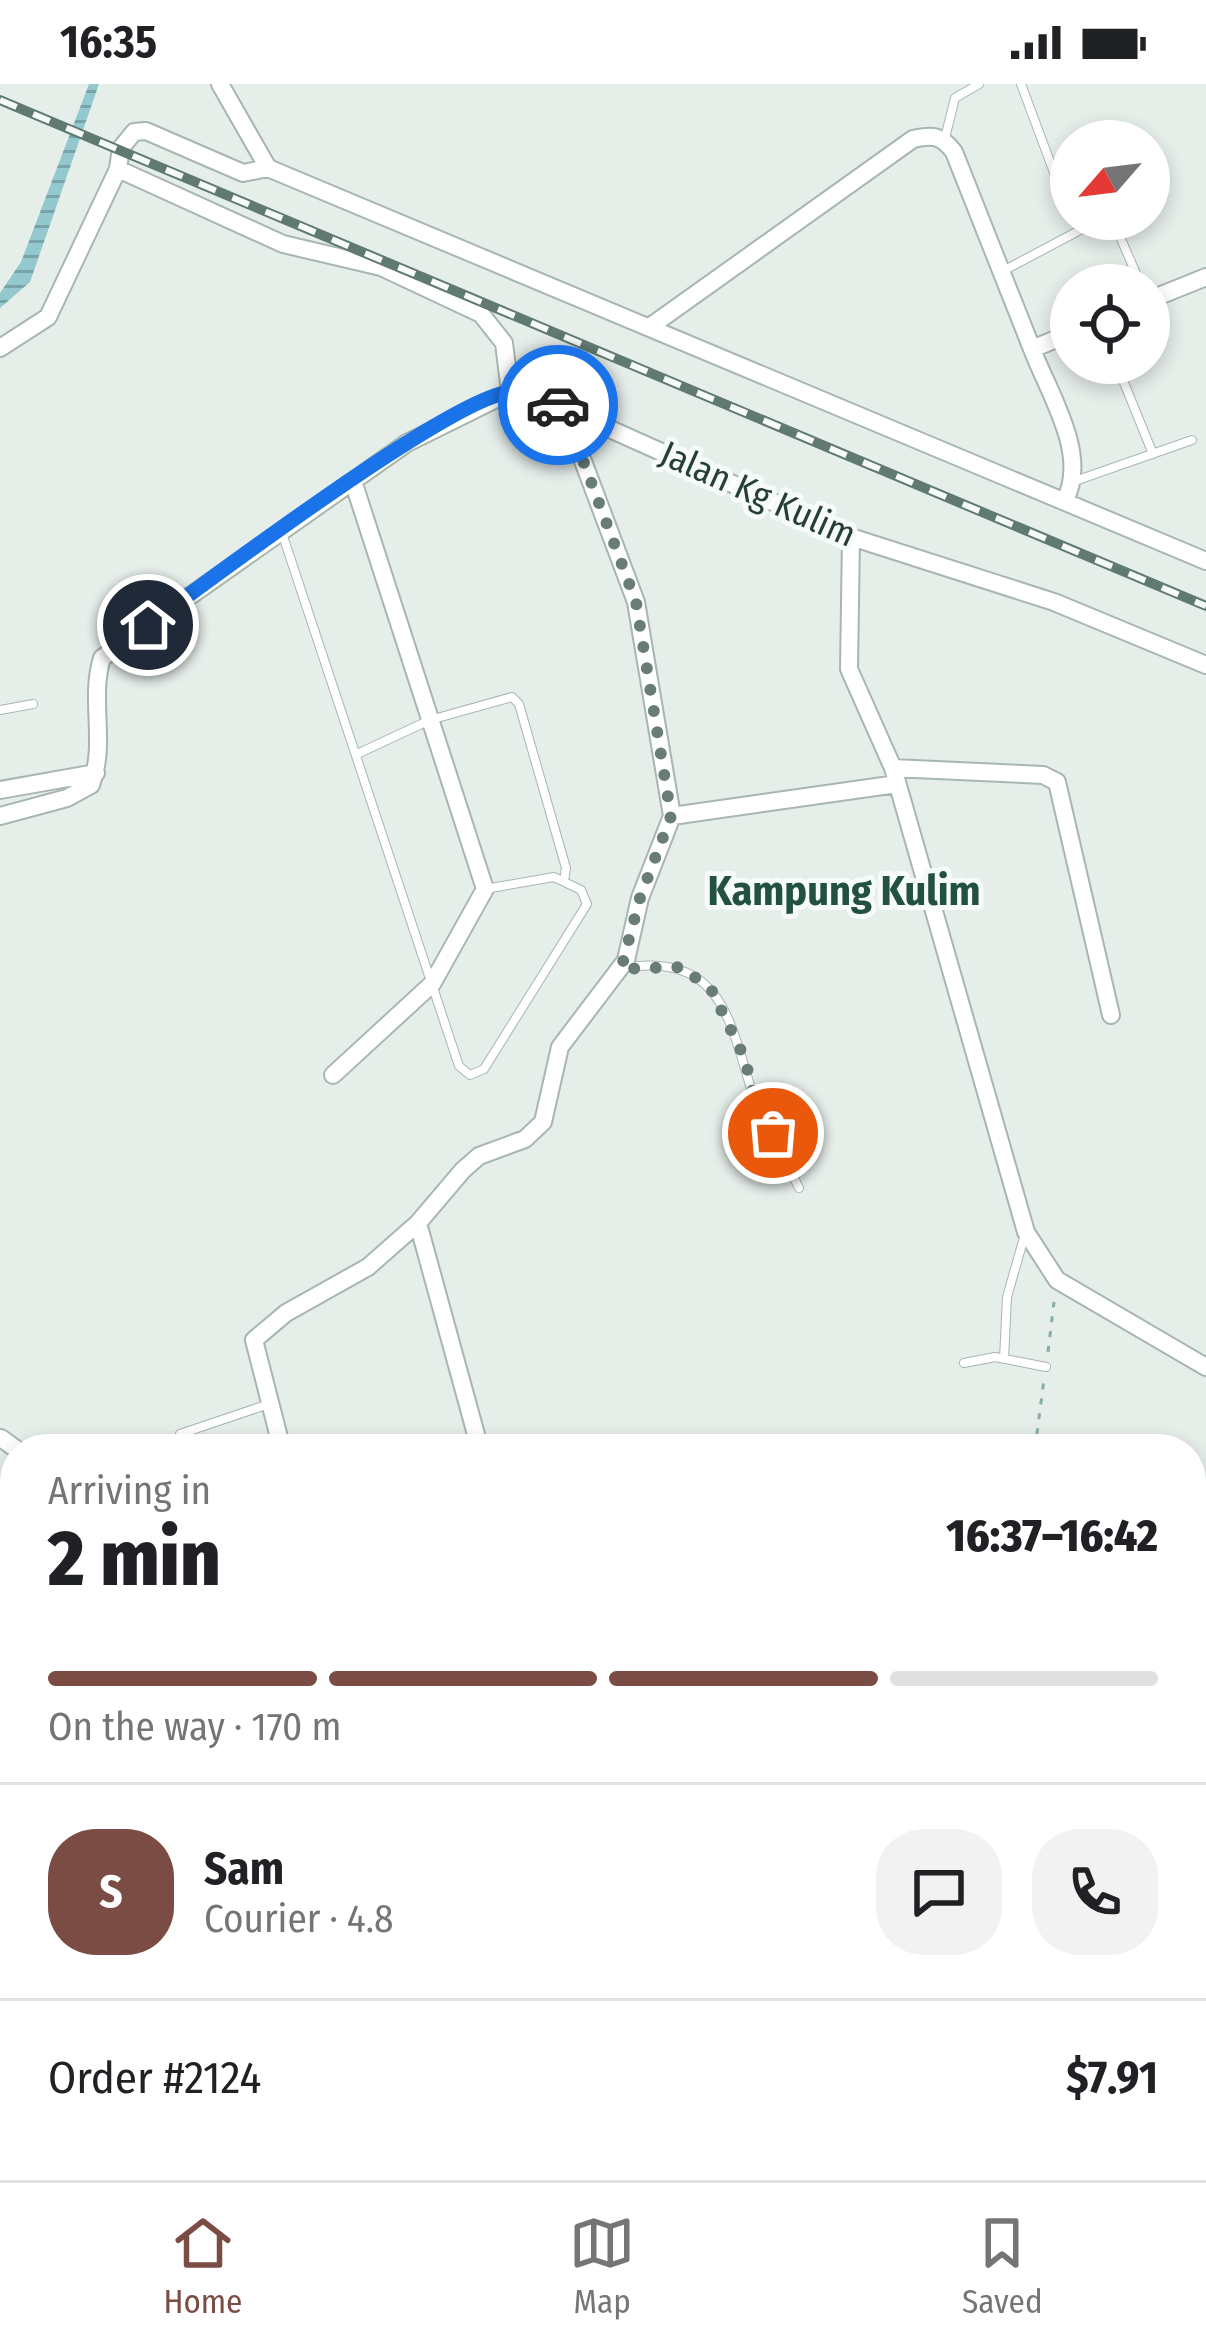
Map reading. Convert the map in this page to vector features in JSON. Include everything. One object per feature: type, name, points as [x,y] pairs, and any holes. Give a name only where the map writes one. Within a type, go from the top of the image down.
[{"type":"street","points":[[220,84],[268,169]]},
{"type":"street","points":[[0,348],[48,317],[118,169],[121,148],[134,132],[146,130],[243,172],[268,169],[1206,560]]},
{"type":"street","points":[[651,326],[914,139],[929,135],[944,139],[955,152],[1075,460],[1075,481],[1065,500]]},
{"type":"street","points":[[0,816],[67,798],[91,785],[101,733],[95,682],[102,658],[407,442],[510,392],[504,343],[481,314],[381,267],[283,244],[118,169]]},
{"type":"street","points":[[1170,292],[1206,277]]},
{"type":"street","points":[[1032,349],[1050,342]]},
{"type":"street","name":"Jalan Kg Kulim","points":[[510,392],[563,407],[851,537],[1054,602],[1206,665]]},
{"type":"street","points":[[277,1434],[253,1353],[262,1329],[368,1267],[418,1223],[479,1156],[525,1139],[542,1122],[560,1047],[621,969],[640,898],[671,816],[636,602],[563,407]]},
{"type":"street","points":[[333,1075],[432,984],[485,889],[353,481]]},
{"type":"street","points":[[851,537],[849,669],[895,776],[1026,1232],[1057,1280],[1206,1367]]},
{"type":"street","points":[[0,790],[95,773]]},
{"type":"street","points":[[671,816],[895,776],[1042,775],[1057,782],[1111,1015]]},
{"type":"street","points":[[418,1223],[476,1434]]},
{"type":"lane","points":[[944,139],[955,98],[979,84]]},
{"type":"lane","points":[[1021,84],[1050,162]]},
{"type":"lane","points":[[1001,272],[1060,240]]},
{"type":"lane","points":[[1125,384],[1153,454]]},
{"type":"lane","points":[[1075,481],[1192,440]]},
{"type":"lane","points":[[281,531],[459,1066],[478,1074],[585,909],[585,894],[554,877],[485,889]]},
{"type":"lane","points":[[357,754],[430,720],[502,696],[517,700],[566,868],[564,881]]},
{"type":"lane","points":[[0,710],[33,704]]},
{"type":"lane","points":[[621,969],[682,967],[712,991],[745,1059],[762,1118],[799,1188]]},
{"type":"lane","points":[[1004,1359],[1007,1298],[1026,1232]]},
{"type":"lane","points":[[964,1363],[1004,1359],[1046,1367]]},
{"type":"lane","points":[[180,1434],[268,1404]]},
{"type":"water","points":[[89,84],[99,84],[30,282],[0,308],[0,293],[21,262]]},
{"type":"railway","points":[[0,100],[1206,606]]},
{"type":"way so far","points":[[558,405],[563,407],[582,469],[636,602],[671,816],[640,898],[621,969],[633,965],[682,967],[712,991],[745,1059],[755,1102],[773,1133]]},
{"type":"district","name":"Kampung Kulim","points":[[844,891]]},
{"type":"route","points":[[148,625],[407,442],[462,412],[510,392],[558,405]]}]
